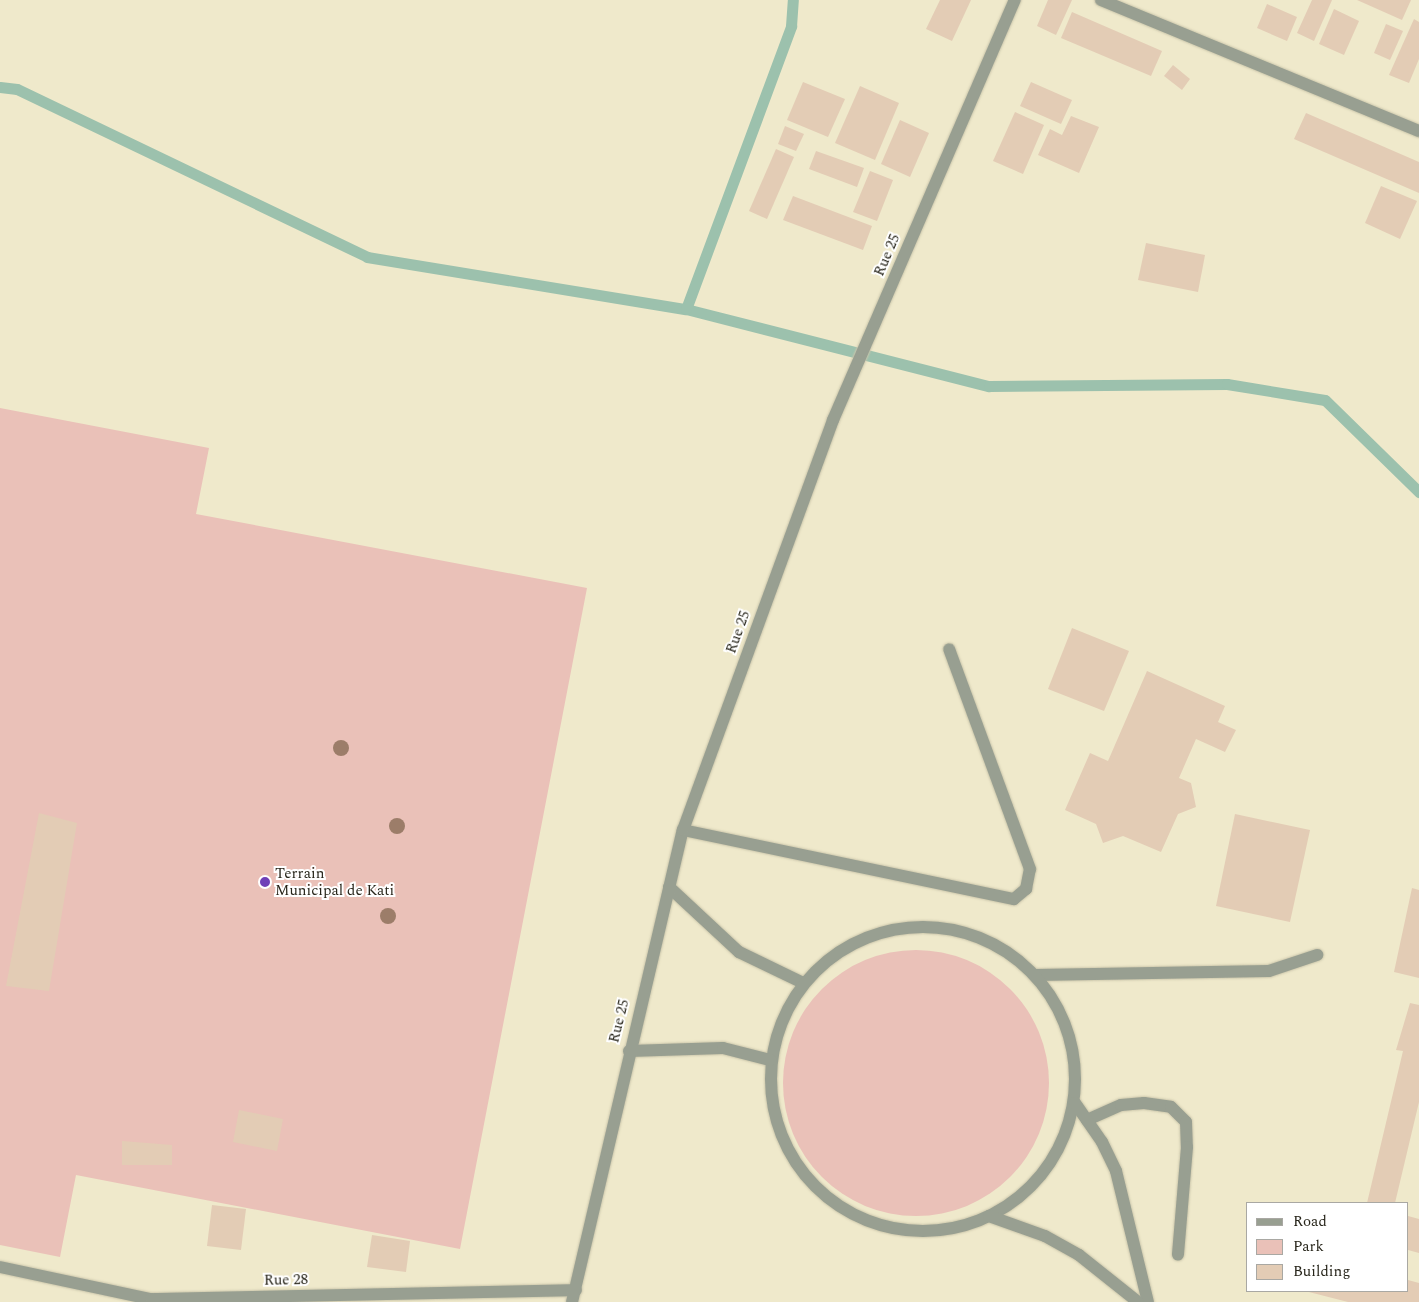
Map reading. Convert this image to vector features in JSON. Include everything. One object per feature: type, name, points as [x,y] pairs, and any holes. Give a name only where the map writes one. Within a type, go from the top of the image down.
[{"type":"street","name":"Rue 25","points":[[574,1296],[629,1052],[683,830],[833,420],[1015,0]]},
{"type":"street","points":[[1101,0],[1419,131]]},
{"type":"street","points":[[683,830],[1014,900],[1026,889],[1030,868],[949,649]]},
{"type":"street","points":[[669,887],[739,952],[803,983]]},
{"type":"street","points":[[936,926],[994,943],[1036,975],[1065,1019],[1074,1047],[1075,1103],[1058,1153],[1022,1196],[976,1223],[922,1232],[871,1223],[830,1201],[797,1166],[776,1124],[770,1060],[778,1029],[803,983],[838,951],[892,929],[936,926]]},
{"type":"street","points":[[1036,975],[1269,971],[1317,955]]},
{"type":"street","points":[[629,1052],[723,1048],[770,1060]]},
{"type":"street","points":[[1075,1103],[1102,1142],[1116,1171],[1148,1302]]},
{"type":"street","points":[[1087,1120],[1121,1105],[1144,1103],[1171,1107],[1186,1122],[1187,1147],[1178,1255]]},
{"type":"street","points":[[989,1216],[1045,1236],[1079,1255],[1138,1302]]},
{"type":"street","name":"Rue 28","points":[[0,1267],[151,1299],[574,1296]]},
{"type":"green space","name":"Terrain Municipal de Kati","points":[[0,408],[209,448],[196,514],[587,588],[460,1249],[76,1175],[60,1257],[0,1245]]},
{"type":"green space","points":[[916,950],[942,953],[967,961],[990,973],[1010,989],[1026,1009],[1038,1032],[1046,1057],[1049,1083],[1046,1109],[1038,1134],[1026,1157],[1010,1177],[990,1193],[967,1205],[942,1213],[916,1216],[890,1213],[865,1205],[842,1193],[822,1177],[806,1157],[794,1134],[786,1109],[783,1083],[786,1057],[794,1032],[806,1009],[822,989],[842,973],[865,961],[890,953]]},
{"type":"building","points":[[940,0],[971,0],[952,41],[926,29]]},
{"type":"building","points":[[1048,0],[1072,0],[1056,35],[1037,26]]},
{"type":"building","points":[[1312,0],[1332,0],[1314,41],[1297,33]]},
{"type":"building","points":[[1357,0],[1411,0],[1402,20]]},
{"type":"building","points":[[1267,4],[1297,17],[1287,41],[1257,28]]},
{"type":"building","points":[[1334,9],[1359,21],[1344,55],[1319,44]]},
{"type":"building","points":[[1072,12],[1162,51],[1151,76],[1061,38]]},
{"type":"building","points":[[1414,19],[1419,22],[1419,59],[1409,83],[1389,75]]},
{"type":"building","points":[[1386,24],[1403,31],[1390,60],[1374,53]]},
{"type":"building","points":[[1173,65],[1190,79],[1182,90],[1164,76]]},
{"type":"building","points":[[803,82],[845,99],[828,137],[787,120]]},
{"type":"building","points":[[1031,82],[1072,100],[1061,124],[1020,106]]},
{"type":"building","points":[[860,86],[899,103],[875,160],[835,143]]},
{"type":"building","points":[[1015,112],[1044,125],[1023,174],[993,161]]},
{"type":"building","points":[[1306,113],[1419,162],[1419,193],[1294,139]]},
{"type":"building","points":[[1071,116],[1099,127],[1079,173],[1038,155],[1050,129],[1062,135]]},
{"type":"building","points":[[900,120],[929,133],[910,177],[881,164]]},
{"type":"building","points":[[785,126],[804,134],[796,151],[778,144]]},
{"type":"building","points":[[776,149],[794,157],[767,219],[749,211]]},
{"type":"building","points":[[816,151],[864,168],[857,187],[809,169]]},
{"type":"building","points":[[870,171],[893,180],[877,221],[853,212]]},
{"type":"building","points":[[1381,186],[1417,201],[1400,239],[1365,223]]},
{"type":"building","points":[[793,196],[872,226],[863,250],[783,220]]},
{"type":"building","points":[[1146,243],[1205,255],[1198,292],[1138,280]]},
{"type":"building","points":[[1072,628],[1129,651],[1104,711],[1048,689]]},
{"type":"building","points":[[1147,671],[1225,706],[1218,722],[1236,730],[1225,752],[1196,739],[1179,778],[1191,783],[1196,807],[1178,814],[1161,852],[1123,836],[1103,843],[1096,824],[1065,810],[1090,753],[1108,761]]},
{"type":"building","points":[[39,813],[77,823],[49,991],[6,986]]},
{"type":"building","points":[[1235,814],[1310,830],[1290,922],[1216,906]]},
{"type":"building","points":[[1412,888],[1419,890],[1419,978],[1394,972]]},
{"type":"building","points":[[1410,1003],[1419,1005],[1419,1102],[1395,1202],[1367,1202],[1403,1051],[1396,1050]]},
{"type":"building","points":[[239,1110],[283,1119],[277,1151],[233,1142]]},
{"type":"building","points":[[122,1141],[172,1145],[172,1165],[122,1165]]},
{"type":"building","points":[[212,1205],[246,1209],[241,1250],[207,1246]]},
{"type":"building","points":[[1409,1216],[1419,1219],[1419,1253],[1409,1250]]},
{"type":"building","points":[[372,1235],[410,1241],[406,1272],[367,1267]]},
{"type":"building","points":[[1409,1280],[1419,1283],[1419,1302],[1348,1302],[1309,1292],[1409,1292]]},
{"type":"waterway","points":[[686,309],[791,26],[793,0]]},
{"type":"waterway","points":[[0,87],[17,89],[367,257],[686,309],[989,386],[1227,384],[1325,400],[1419,492]]},
{"type":"place","name":"Terrain Municipal de Kati","points":[[265,882]]}]
